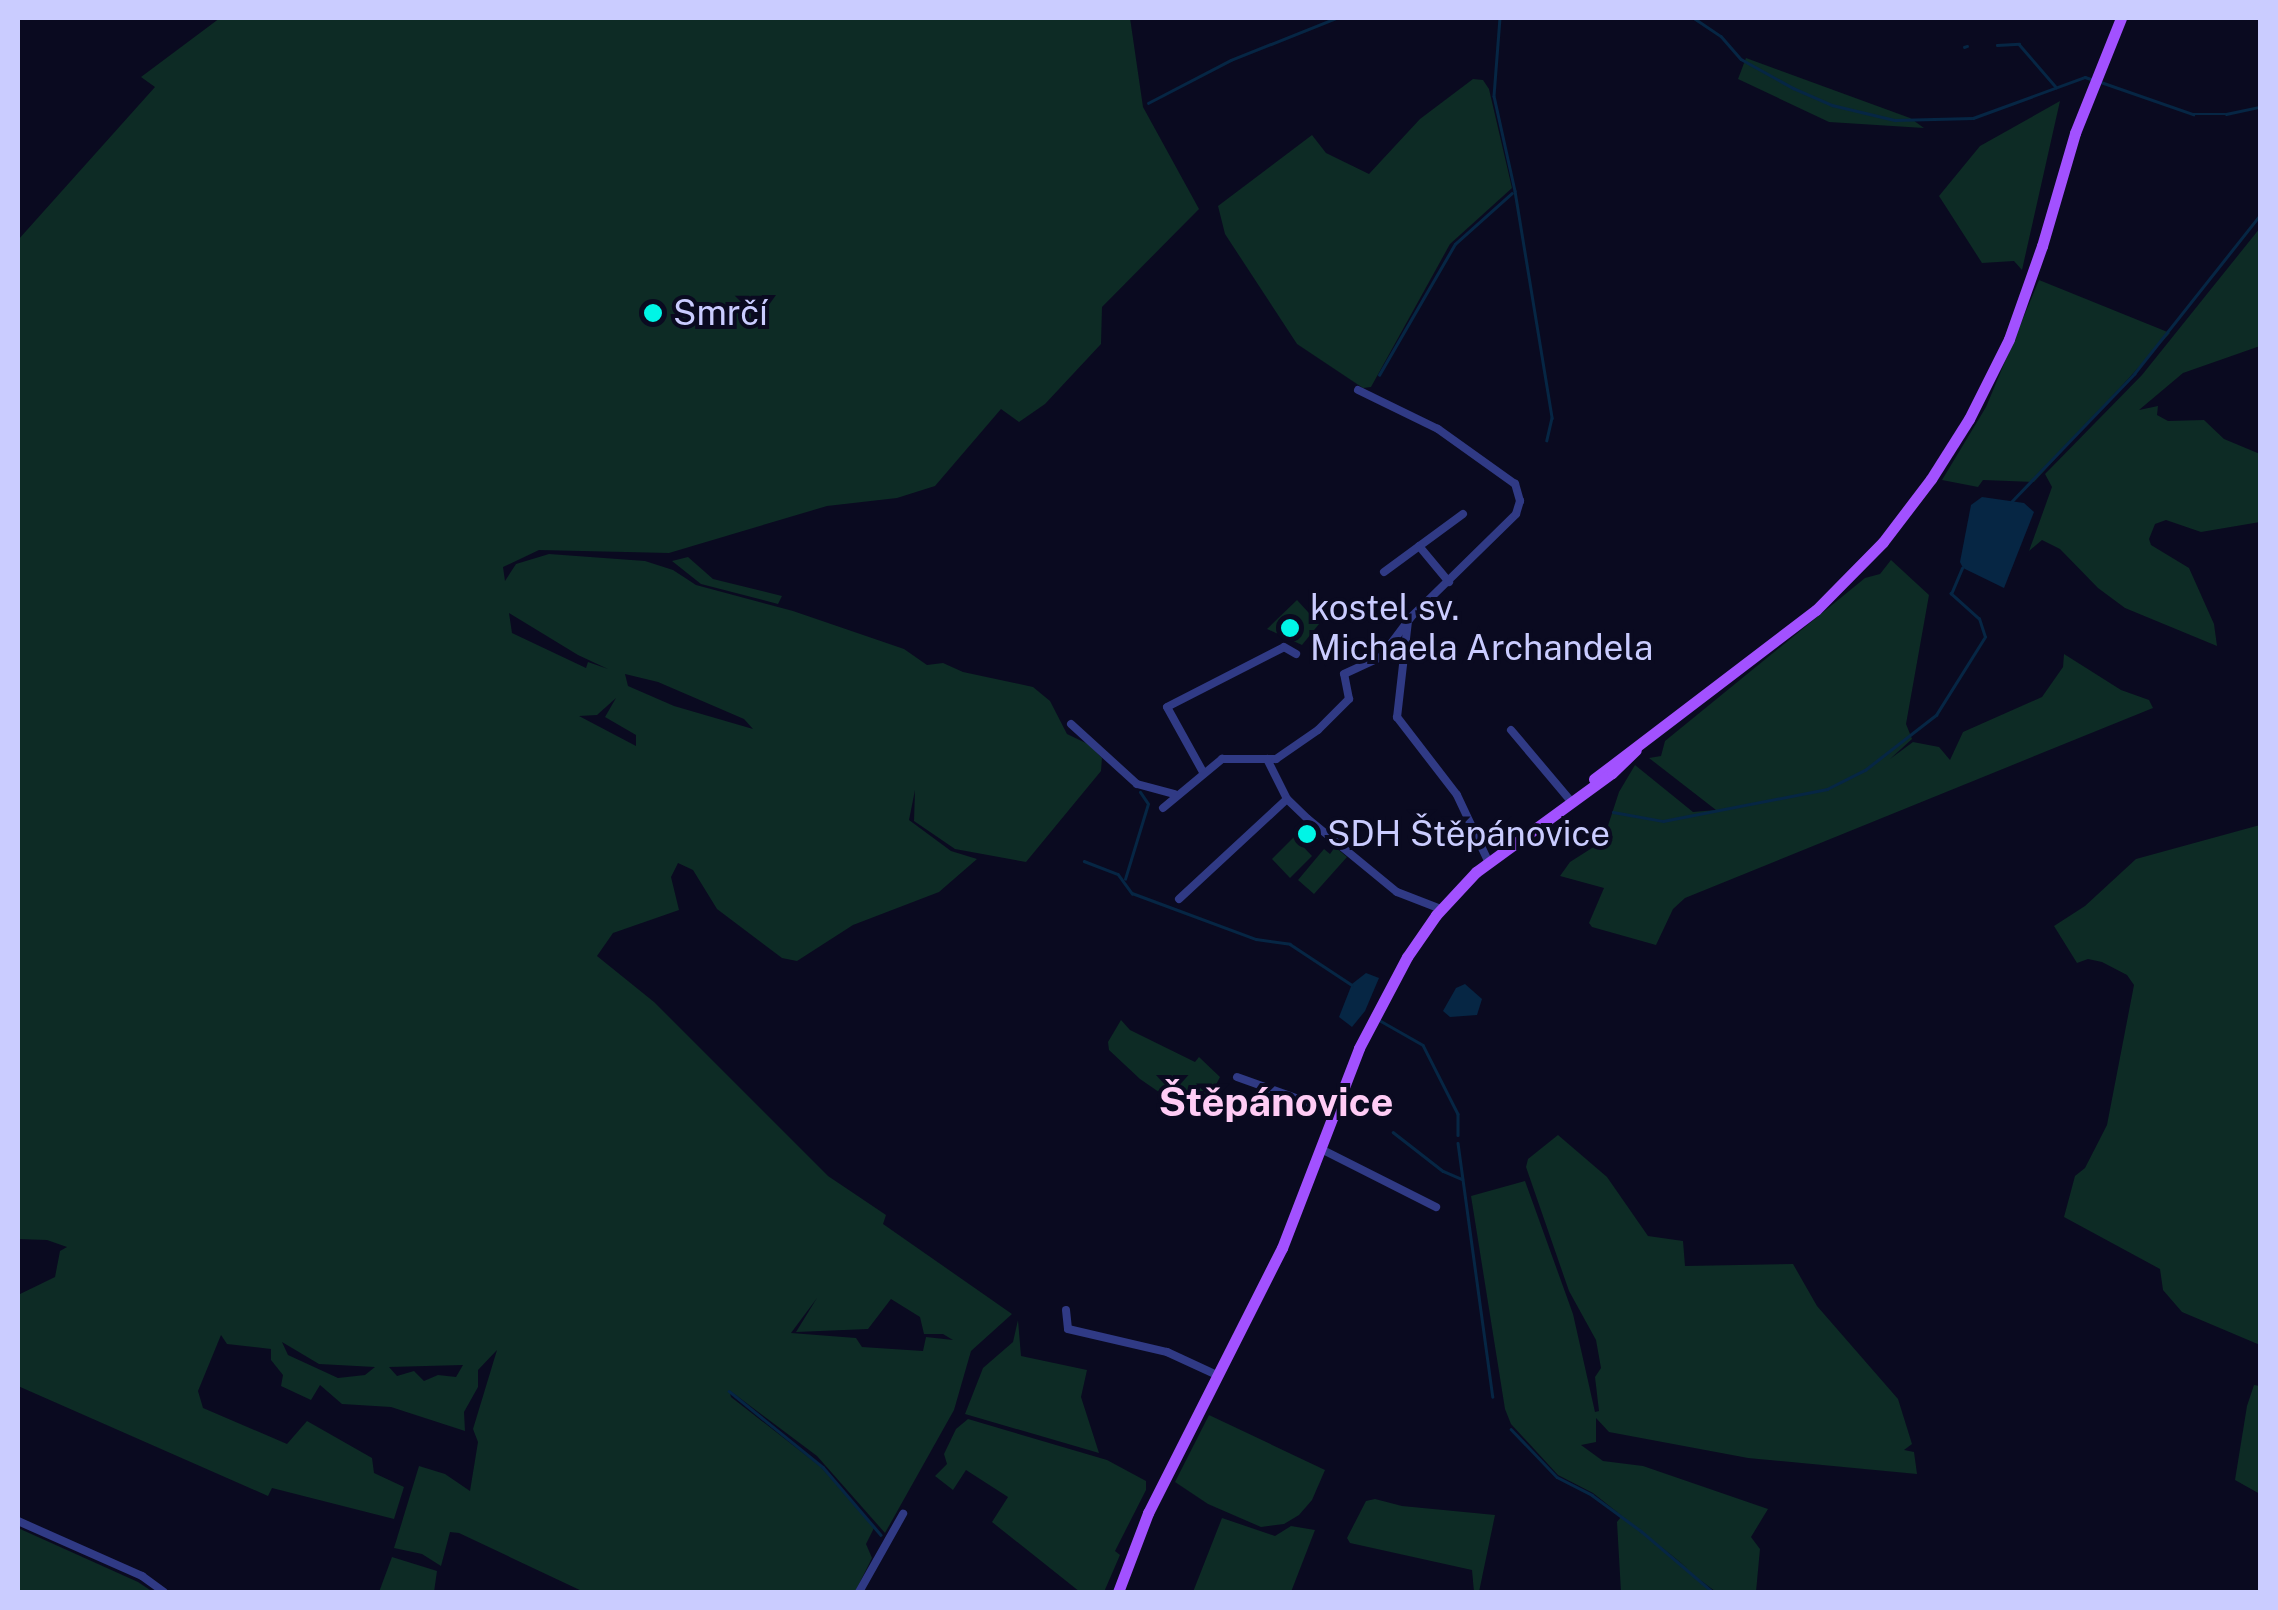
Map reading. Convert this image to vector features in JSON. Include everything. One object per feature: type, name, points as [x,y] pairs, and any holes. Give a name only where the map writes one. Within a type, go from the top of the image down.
[{"type":"main road","points":[[1118,1592],[1164,1487],[1277,1259],[1375,1014],[1441,909],[1488,862],[1612,773],[1636,750],[1771,648],[1833,594],[1899,522],[1946,456],[1986,388],[2014,325],[2075,133],[2121,18]]},
{"type":"street","points":[[1163,808],[1203,772],[1230,756],[1268,760],[1290,751],[1348,701],[1343,675],[1381,656],[1408,621],[1516,514],[1520,501],[1515,484],[1438,430],[1358,390]]},
{"type":"street","points":[[1384,572],[1463,514]]},
{"type":"street","points":[[1419,546],[1449,582]]},
{"type":"street","points":[[1408,621],[1397,717],[1457,795],[1488,862]]},
{"type":"street","points":[[1203,772],[1167,707],[1283,648],[1296,654]]},
{"type":"street","points":[[1071,724],[1137,784],[1175,794]]},
{"type":"street","points":[[1511,730],[1570,800]]},
{"type":"street","points":[[1268,760],[1287,799],[1397,892],[1441,909]]},
{"type":"street","points":[[1179,898],[1287,799]]},
{"type":"street","points":[[1236,1077],[1335,1112]]},
{"type":"street","points":[[1322,1149],[1436,1208]]},
{"type":"street","points":[[1066,1310],[1068,1330],[1168,1352],[1219,1376]]},
{"type":"street","points":[[860,1592],[903,1514]]},
{"type":"street","points":[[18,1520],[142,1576],[164,1592]]},
{"type":"green space","points":[[220,18],[1130,18],[1143,107],[1199,209],[1102,307],[1101,344],[1045,404],[1019,422],[1001,409],[935,486],[897,498],[827,506],[669,553],[539,550],[503,567],[505,581],[516,564],[549,554],[645,561],[673,570],[696,585],[793,611],[904,649],[927,665],[943,663],[963,672],[1033,687],[1050,701],[1067,734],[1088,744],[1102,758],[1101,771],[1026,862],[955,849],[914,821],[915,790],[909,820],[951,851],[977,859],[939,892],[853,925],[797,961],[782,958],[717,909],[693,870],[678,863],[671,877],[679,910],[613,933],[597,956],[654,1002],[828,1176],[886,1215],[883,1224],[1012,1314],[971,1351],[954,1410],[885,1533],[817,1456],[729,1390],[731,1397],[821,1467],[874,1528],[866,1544],[872,1558],[855,1592],[584,1592],[459,1533],[450,1532],[441,1566],[422,1554],[394,1548],[419,1466],[445,1474],[470,1491],[478,1442],[473,1429],[497,1350],[478,1370],[478,1387],[464,1412],[465,1431],[391,1407],[342,1404],[320,1385],[311,1400],[281,1386],[283,1375],[271,1360],[271,1349],[227,1344],[221,1335],[198,1391],[203,1408],[287,1444],[307,1421],[372,1458],[374,1473],[404,1487],[394,1519],[272,1488],[268,1496],[18,1386],[18,1295],[55,1277],[60,1251],[67,1247],[47,1240],[18,1239],[18,240],[155,87],[141,77]],"holes":[[[509,613],[608,669],[588,662],[586,668],[512,633]],[[625,674],[658,682],[744,719],[753,729],[674,706],[628,686]],[[616,698],[605,717],[636,735],[636,746],[579,716],[597,715]],[[817,1298],[796,1332],[868,1329],[891,1299],[920,1317],[924,1334],[943,1334],[953,1340],[926,1337],[923,1351],[862,1347],[856,1338],[791,1333]],[[282,1342],[319,1364],[375,1367],[365,1375],[338,1378],[288,1355]],[[463,1365],[456,1377],[438,1375],[424,1381],[414,1371],[397,1376],[389,1367]]]},
{"type":"green space","points":[[1746,58],[1910,118],[1924,128],[1829,122],[1738,79]]},
{"type":"green space","points":[[1473,79],[1483,80],[1489,89],[1512,188],[1450,244],[1371,387],[1363,388],[1297,344],[1225,234],[1218,206],[1312,135],[1326,153],[1369,174],[1420,119]]},
{"type":"green space","points":[[2060,101],[2022,270],[2014,261],[1982,263],[1939,196],[1980,146]]},
{"type":"green space","points":[[2260,228],[2260,346],[2183,373],[2139,410],[2158,406],[2157,415],[2168,421],[2204,420],[2224,439],[2260,454],[2260,522],[2201,532],[2166,520],[2155,524],[2149,539],[2151,545],[2189,568],[2214,624],[2217,646],[2125,608],[2098,588],[2060,549],[2042,540],[2029,551],[2052,487],[2045,474],[2142,375]]},
{"type":"green space","points":[[2039,280],[2170,333],[2034,482],[1983,480],[1978,487],[1942,480],[1986,407]]},
{"type":"green space","points":[[688,557],[713,579],[782,596],[778,604],[701,584],[672,561]]},
{"type":"green space","points":[[1891,560],[1929,595],[1906,724],[1912,739],[1890,759],[1913,742],[1939,747],[1950,760],[1963,732],[2042,697],[2063,667],[2064,654],[2121,690],[2149,700],[2153,708],[1685,898],[1673,909],[1656,945],[1592,927],[1589,923],[1604,888],[1560,876],[1570,862],[1603,841],[1619,792],[1635,765],[1693,812],[1716,810],[1649,758],[1661,756],[1665,741],[1865,578],[1880,574]]},
{"type":"green space","points":[[1297,600],[1319,624],[1302,645],[1267,629]]},
{"type":"green space","points":[[2260,825],[2260,1345],[2182,1312],[2163,1290],[2160,1269],[2064,1217],[2075,1176],[2085,1168],[2107,1125],[2134,985],[2127,975],[2102,962],[2088,959],[2077,963],[2054,926],[2085,906],[2136,859]]},
{"type":"green space","points":[[1294,837],[1312,856],[1290,878],[1272,859]]},
{"type":"green space","points":[[1335,847],[1347,857],[1314,894],[1298,880],[1324,849],[1330,854]]},
{"type":"green space","points":[[1121,1020],[1130,1030],[1195,1062],[1199,1057],[1220,1077],[1198,1119],[1140,1079],[1109,1050],[1108,1042]]},
{"type":"green space","points":[[1558,1135],[1607,1177],[1648,1236],[1683,1241],[1685,1266],[1793,1264],[1817,1306],[1898,1399],[1912,1444],[1904,1450],[1914,1452],[1917,1474],[1748,1458],[1609,1432],[1596,1418],[1596,1442],[1581,1445],[1603,1461],[1643,1466],[1768,1509],[1751,1537],[1760,1549],[1756,1592],[1716,1592],[1699,1579],[1711,1592],[1621,1592],[1617,1522],[1621,1517],[1689,1569],[1593,1493],[1558,1475],[1511,1424],[1505,1409],[1471,1196],[1525,1181],[1573,1314],[1595,1412],[1599,1411],[1595,1377],[1601,1368],[1596,1340],[1569,1291],[1526,1167],[1528,1159]]},
{"type":"green space","points":[[1018,1320],[1021,1356],[1087,1370],[1081,1397],[1099,1453],[965,1414],[983,1368],[1013,1342]]},
{"type":"green space","points":[[2254,1385],[2260,1386],[2260,1494],[2235,1480]]},
{"type":"green space","points":[[1209,1415],[1325,1470],[1312,1500],[1299,1515],[1284,1524],[1261,1527],[1208,1504],[1175,1482]]},
{"type":"green space","points":[[968,1419],[1107,1460],[1146,1481],[1146,1490],[1115,1551],[1120,1555],[1104,1592],[1080,1592],[992,1522],[1008,1497],[966,1470],[953,1490],[935,1476],[947,1464],[944,1454],[956,1429]]},
{"type":"green space","points":[[1375,1499],[1402,1506],[1495,1515],[1479,1592],[1474,1592],[1472,1570],[1350,1543],[1347,1538],[1366,1501]]},
{"type":"green space","points":[[1222,1518],[1275,1536],[1291,1526],[1315,1530],[1291,1592],[1193,1592]]},
{"type":"green space","points":[[18,1528],[138,1582],[153,1592],[18,1592]]},
{"type":"green space","points":[[392,1557],[437,1571],[434,1592],[379,1592]]},
{"type":"water","points":[[1982,497],[2024,503],[2034,512],[2004,588],[1963,568],[1960,562],[1971,505]]},
{"type":"water","points":[[1366,973],[1379,978],[1365,1011],[1352,1027],[1339,1017],[1352,984]]},
{"type":"water","points":[[1465,984],[1482,999],[1477,1015],[1450,1017],[1443,1011],[1456,988]]},
{"type":"waterway","points":[[1148,103],[1231,60],[1336,18]]},
{"type":"waterway","points":[[1500,18],[1494,96],[1515,191],[1552,418],[1547,440]]},
{"type":"waterway","points":[[1694,18],[1721,36],[1741,59],[1793,88],[1832,105],[1895,120],[1973,118],[2085,77],[2091,79]]},
{"type":"waterway","points":[[1997,45],[2019,44],[2056,87]]},
{"type":"waterway","points":[[2098,81],[2193,114],[2226,114],[2260,107]]},
{"type":"waterway","points":[[1379,375],[1455,244],[1512,193]]},
{"type":"waterway","points":[[2011,502],[2134,374],[2260,215]]},
{"type":"waterway","points":[[1613,812],[1663,821],[1827,789],[1865,770],[1936,715],[1985,637],[1979,619],[1951,594],[1962,568]]},
{"type":"waterway","points":[[1125,879],[1148,804],[1140,792]]},
{"type":"waterway","points":[[1466,846],[1471,832]]},
{"type":"waterway","points":[[1084,861],[1118,874],[1132,893],[1256,939],[1290,944],[1352,985]]},
{"type":"waterway","points":[[1381,1021],[1423,1045],[1458,1114],[1458,1135]]},
{"type":"waterway","points":[[1393,1132],[1443,1171],[1462,1179]]},
{"type":"waterway","points":[[1458,1143],[1493,1397]]},
{"type":"waterway","points":[[729,1391],[823,1467],[881,1535]]},
{"type":"waterway","points":[[1511,1429],[1557,1477],[1592,1495],[1641,1531],[1713,1592]]},
{"type":"place","name":"Smrčí","points":[[653,313]]},
{"type":"place","name":"kostel sv. Michaela Archandela","points":[[1290,628]]},
{"type":"place","name":"SDH Štěpánovice","points":[[1307,834]]},
{"type":"district","name":"Štěpánovice","points":[[1276,1102]]}]
